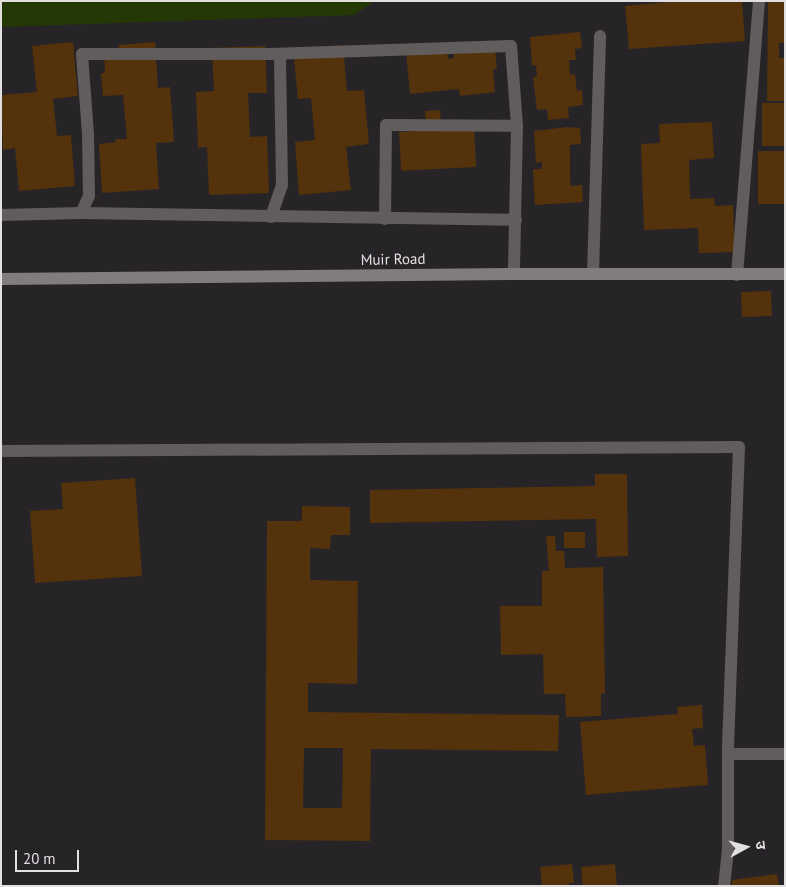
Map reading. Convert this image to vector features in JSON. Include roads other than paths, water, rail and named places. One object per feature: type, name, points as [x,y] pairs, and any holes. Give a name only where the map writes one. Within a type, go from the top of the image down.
[{"type":"main road","name":"Muir Road","points":[[1,279],[514,274],[785,274]]},
{"type":"street","points":[[737,275],[759,1]]},
{"type":"street","points":[[593,274],[600,36]]},
{"type":"street","points":[[80,213],[89,196],[88,134],[82,54],[280,54],[511,46],[518,126],[514,274]]},
{"type":"street","points":[[271,217],[282,185],[280,54]]},
{"type":"street","points":[[385,218],[386,125],[518,126]]},
{"type":"street","points":[[1,215],[80,213],[516,220]]},
{"type":"street","points":[[1,451],[739,447],[728,754],[728,849],[724,886]]},
{"type":"street","points":[[728,754],[785,754]]}]
